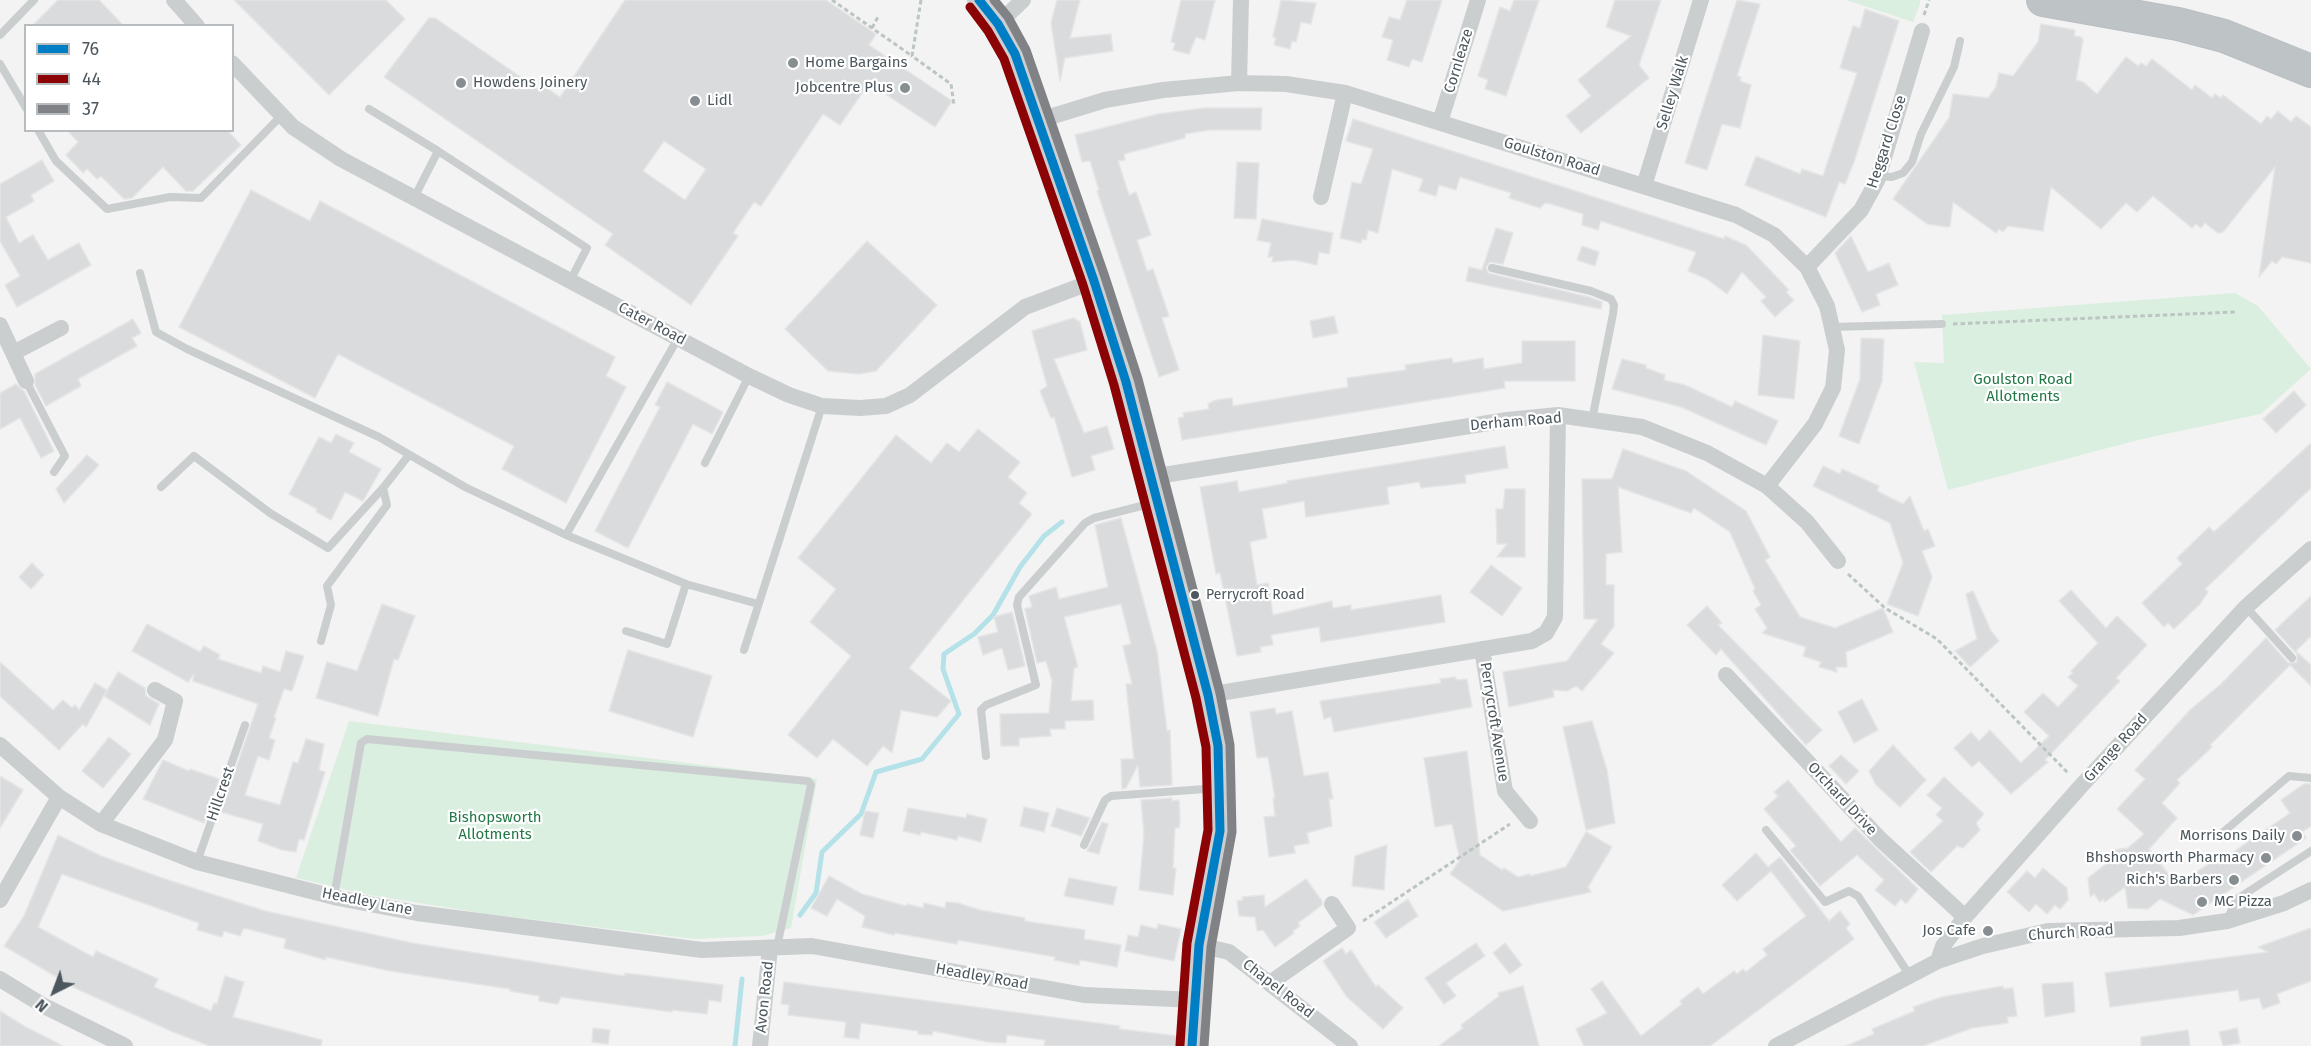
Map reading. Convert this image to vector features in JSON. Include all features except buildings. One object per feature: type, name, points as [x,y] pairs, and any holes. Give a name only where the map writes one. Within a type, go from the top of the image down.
[{"type":"highway","points":[[2043,0],[2178,24],[2224,36],[2311,71]]},
{"type":"street","points":[[174,0],[195,24]]},
{"type":"street","points":[[979,0],[998,24],[1015,54],[1040,120],[1094,281],[1126,382],[1208,695],[1218,746],[1221,788],[1220,831],[1199,945],[1191,1046]]},
{"type":"street","points":[[998,24],[1023,0]]},
{"type":"street","points":[[1239,83],[1241,0]]},
{"type":"street","name":"Cornleaze","points":[[1440,122],[1478,0]]},
{"type":"street","name":"Selley Walk","points":[[1644,186],[1701,0]]},
{"type":"street","name":"Heggard Close","points":[[1807,267],[1861,210],[1878,176],[1922,31]]},
{"type":"street","name":"Cater Road","points":[[234,65],[281,116],[341,159],[749,376],[789,395],[822,406],[860,408],[886,406],[910,395],[1025,307],[1094,281]]},
{"type":"street","name":"Goulston Road","points":[[1040,120],[1105,100],[1163,90],[1239,83],[1286,84],[1346,93],[1736,215],[1774,235],[1807,267],[1827,306],[1837,350],[1833,388],[1815,424],[1767,486]]},
{"type":"street","points":[[1321,197],[1346,93]]},
{"type":"street","points":[[0,325],[15,352],[26,381]]},
{"type":"street","points":[[15,352],[61,328]]},
{"type":"street","points":[[1208,695],[1532,641],[1546,633],[1555,617],[1558,416]]},
{"type":"street","name":"Derham Road","points":[[1151,477],[1507,420],[1558,416],[1592,420],[1642,427],[1707,453],[1767,486],[1807,522],[1838,561]]},
{"type":"street","name":"Grange Road","points":[[1938,961],[1943,946],[1965,917],[2081,786],[2246,607],[2311,549]]},
{"type":"street","name":"Perrycroft Avenue","points":[[1482,650],[1505,791],[1527,817]]},
{"type":"street","name":"Orchard Drive","points":[[1726,675],[1880,839],[1965,917]]},
{"type":"street","points":[[101,824],[165,740],[175,701],[154,690]]},
{"type":"street","name":"Headley Lane","points":[[0,745],[59,797],[101,824],[197,862],[334,897],[417,913],[702,950],[773,948]]},
{"type":"street","points":[[0,900],[59,797]]},
{"type":"street","name":"Church Road","points":[[1776,1046],[1938,961],[2001,941],[2048,931],[2179,928],[2227,921],[2284,903],[2311,890]]},
{"type":"street","points":[[1270,982],[1347,928],[1332,904]]},
{"type":"street","name":"Chapel Road","points":[[1199,945],[1228,952],[1270,982],[1350,1046]]},
{"type":"street","name":"Headley Road","points":[[773,948],[812,946],[1084,995],[1196,1000]]},
{"type":"street","name":"Avon Road","points":[[760,1046],[773,948]]},
{"type":"street","points":[[0,979],[44,1006],[125,1046]]},
{"type":"lane","points":[[0,35],[34,0]]},
{"type":"lane","points":[[1878,176],[1892,177],[1903,173],[1912,162],[1922,134],[1954,66],[1960,41]]},
{"type":"lane","points":[[0,64],[24,105]]},
{"type":"lane","points":[[369,109],[587,248],[570,281]]},
{"type":"lane","points":[[40,132],[56,161],[107,209],[170,197],[201,198],[281,116]]},
{"type":"lane","points":[[414,198],[438,151]]},
{"type":"lane","points":[[1492,268],[1591,291],[1611,299],[1614,305],[1613,314],[1592,420]]},
{"type":"lane","points":[[140,273],[156,332],[379,437],[465,487],[566,535],[686,584],[758,604]]},
{"type":"lane","points":[[1831,327],[1942,324]]},
{"type":"lane","points":[[566,535],[678,338]]},
{"type":"lane","points":[[705,463],[749,376]]},
{"type":"lane","points":[[26,381],[65,456],[54,472]]},
{"type":"lane","points":[[744,650],[822,406]]},
{"type":"lane","points":[[161,487],[194,456],[270,513],[328,548],[383,488],[409,455]]},
{"type":"lane","points":[[321,641],[331,605],[327,586],[387,505],[383,488]]},
{"type":"lane","points":[[986,756],[981,710],[986,705],[1036,685],[1017,605],[1019,597],[1085,523],[1094,518],[1157,502]]},
{"type":"lane","points":[[626,631],[667,644],[686,584]]},
{"type":"lane","points":[[2246,607],[2292,658]]},
{"type":"lane","name":"Hillcrest","points":[[197,862],[245,725]]},
{"type":"lane","points":[[334,897],[361,743],[367,739],[808,781],[811,785],[773,948]]},
{"type":"lane","points":[[2221,834],[2289,776],[2311,778]]},
{"type":"lane","points":[[1084,845],[1105,800],[1111,796],[1221,788]]},
{"type":"lane","points":[[1766,830],[1825,902],[1849,891],[1858,896],[1910,976]]},
{"type":"lane","points":[[2227,921],[2236,899],[2311,851]]},
{"type":"path","points":[[832,0],[951,84],[954,105]]},
{"type":"path","points":[[912,56],[921,0]]},
{"type":"path","points":[[872,28],[879,15]]},
{"type":"path","points":[[1942,324],[2235,312]]},
{"type":"path","points":[[1838,561],[1856,583],[1885,608],[1936,639],[2081,786]]},
{"type":"path","points":[[1347,928],[1372,917],[1527,817]]},
{"type":"green space","points":[[1846,0],[1920,0],[1920,4],[1913,22]]},
{"type":"green space","name":"Goulston Road Allotments","points":[[2235,293],[2258,306],[2311,369],[2261,414],[2142,439],[1948,490],[1914,362],[1944,363],[1942,315]]},
{"type":"green space","name":"Bishopsworth Allotments","points":[[349,721],[817,779],[791,928],[762,936],[694,939],[487,914],[370,895],[296,878]]},
{"type":"waterway","points":[[800,915],[816,893],[822,852],[861,814],[876,772],[922,759],[959,714],[943,669],[944,654],[974,634],[993,615],[1020,567],[1044,536],[1062,522]]},
{"type":"waterway","points":[[735,1046],[742,979]]},
{"type":"transit line","name":"76","points":[[979,0],[998,24],[1015,54],[1094,281],[1126,382],[1208,695],[1218,746],[1220,831],[1199,945],[1192,1046]]},
{"type":"transit line","name":"37","points":[[994,0],[1008,17],[1026,50],[1105,277],[1138,379],[1220,693],[1230,745],[1232,832],[1211,947],[1204,1046]]},
{"type":"transit line","name":"44","points":[[970,7],[988,31],[1004,59],[1083,285],[1114,385],[1196,698],[1206,747],[1208,830],[1187,943],[1180,1045]]},
{"type":"place","name":"Home Bargains","points":[[793,63]]},
{"type":"place","name":"Howdens Joinery","points":[[461,83]]},
{"type":"place","name":"Jobcentre Plus","points":[[905,88]]},
{"type":"place","name":"Lidl","points":[[695,101]]},
{"type":"place","name":"Perrycroft Road","points":[[1195,595]]},
{"type":"place","name":"Morrisons Daily","points":[[2297,836]]},
{"type":"place","name":"Bhshopsworth Pharmacy","points":[[2266,858]]},
{"type":"place","name":"Rich's Barbers","points":[[2234,880]]},
{"type":"place","name":"MC Pizza","points":[[2202,902]]},
{"type":"place","name":"Jos Cafe","points":[[1988,931]]}]
